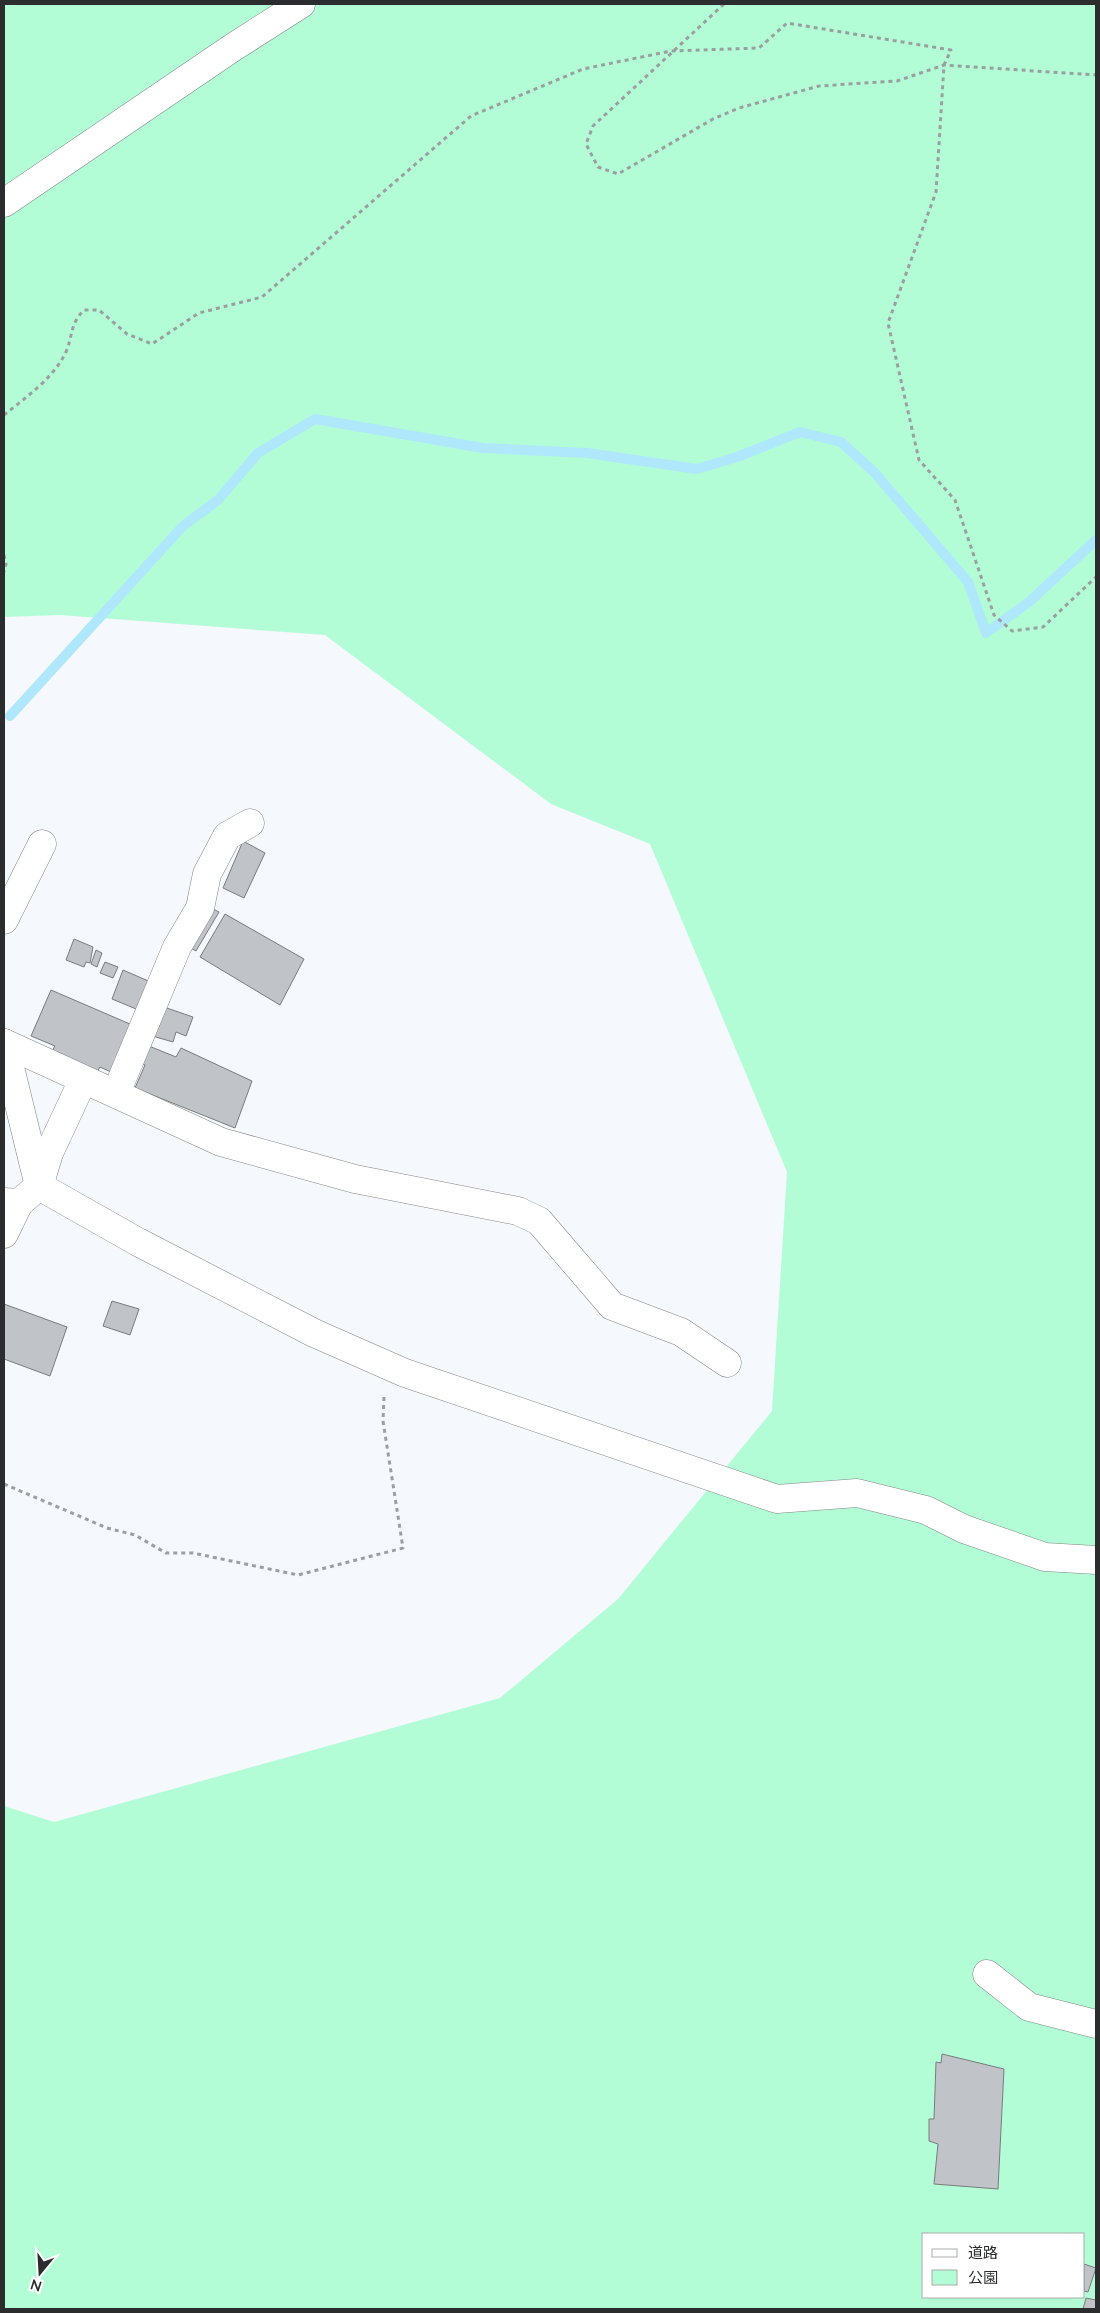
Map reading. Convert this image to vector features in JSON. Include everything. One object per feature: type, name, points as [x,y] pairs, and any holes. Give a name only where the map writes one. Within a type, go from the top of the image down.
[{"type":"street","points":[[4,203],[224,53],[301,4]]},
{"type":"street","points":[[116,1093],[177,946],[200,908],[207,874],[227,836],[250,823]]},
{"type":"street","points":[[4,920],[42,844]]},
{"type":"street","points":[[4,1043],[221,1142],[355,1179],[518,1210],[539,1221],[612,1306],[681,1332],[727,1362]]},
{"type":"street","points":[[4,1043],[21,1197]]},
{"type":"street","points":[[4,1234],[21,1197],[49,1153],[83,1080]]},
{"type":"street","points":[[21,1197],[138,1242],[314,1333],[405,1373],[777,1499],[857,1493],[926,1510],[964,1529],[1045,1557],[1096,1560]]},
{"type":"street","points":[[987,1974],[1029,2007],[1096,2024]]},
{"type":"path","points":[[724,4],[671,51],[593,126],[586,144],[598,167],[618,174],[713,119],[739,108],[818,86],[897,81],[944,65],[1096,75]]},
{"type":"path","points":[[4,415],[40,386],[65,352],[75,319],[84,310],[99,310],[127,334],[152,344],[199,313],[262,297],[471,116],[583,69],[671,51],[759,48],[788,23],[951,50],[944,65],[936,192],[888,323],[919,460],[955,500],[994,614],[1012,631],[1043,626],[1096,577]]},
{"type":"path","points":[[4,555],[6,564],[4,572]]},
{"type":"path","points":[[4,1484],[108,1528],[135,1536],[166,1553],[193,1553],[298,1575],[403,1548],[384,1420],[384,1363]]},
{"type":"green space","points":[[4,4],[1096,4],[1096,2309],[4,2309],[4,1806],[54,1822],[500,1698],[618,1599],[772,1411],[787,1172],[650,844],[551,804],[325,635],[60,615],[4,617]]},
{"type":"building","points":[[243,841],[265,853],[244,898],[223,888]]},
{"type":"building","points":[[207,906],[219,912],[196,951],[185,945]]},
{"type":"building","points":[[225,914],[304,959],[280,1005],[200,957]]},
{"type":"building","points":[[74,939],[93,947],[90,963],[86,962],[84,967],[66,960]]},
{"type":"building","points":[[96,950],[102,953],[97,967],[91,964]]},
{"type":"building","points":[[105,962],[118,967],[113,978],[100,973]]},
{"type":"building","points":[[123,970],[153,983],[141,1011],[112,999]]},
{"type":"building","points":[[51,990],[130,1024],[111,1072],[100,1067],[97,1072],[52,1051],[55,1046],[31,1036]]},
{"type":"building","points":[[161,1006],[193,1017],[186,1036],[176,1032],[173,1042],[149,1035]]},
{"type":"building","points":[[149,1046],[176,1057],[181,1048],[252,1081],[235,1128],[135,1088],[145,1065],[141,1063]]},
{"type":"building","points":[[112,1301],[139,1309],[130,1335],[103,1326]]},
{"type":"building","points":[[4,1304],[67,1327],[50,1376],[4,1359]]},
{"type":"building","points":[[942,2054],[1004,2069],[998,2189],[934,2184],[938,2144],[929,2141],[929,2119],[934,2119],[936,2062],[941,2063]]},
{"type":"building","points":[[1085,2264],[1096,2268],[1088,2292],[1085,2291]]},
{"type":"building","points":[[1086,2298],[1096,2300],[1096,2309],[1083,2309]]},
{"type":"waterway","points":[[10,716],[183,526],[218,500],[258,453],[315,419],[483,448],[587,453],[697,469],[737,457],[800,432],[841,442],[875,473],[968,582],[986,633],[1029,602],[1096,540]]}]
